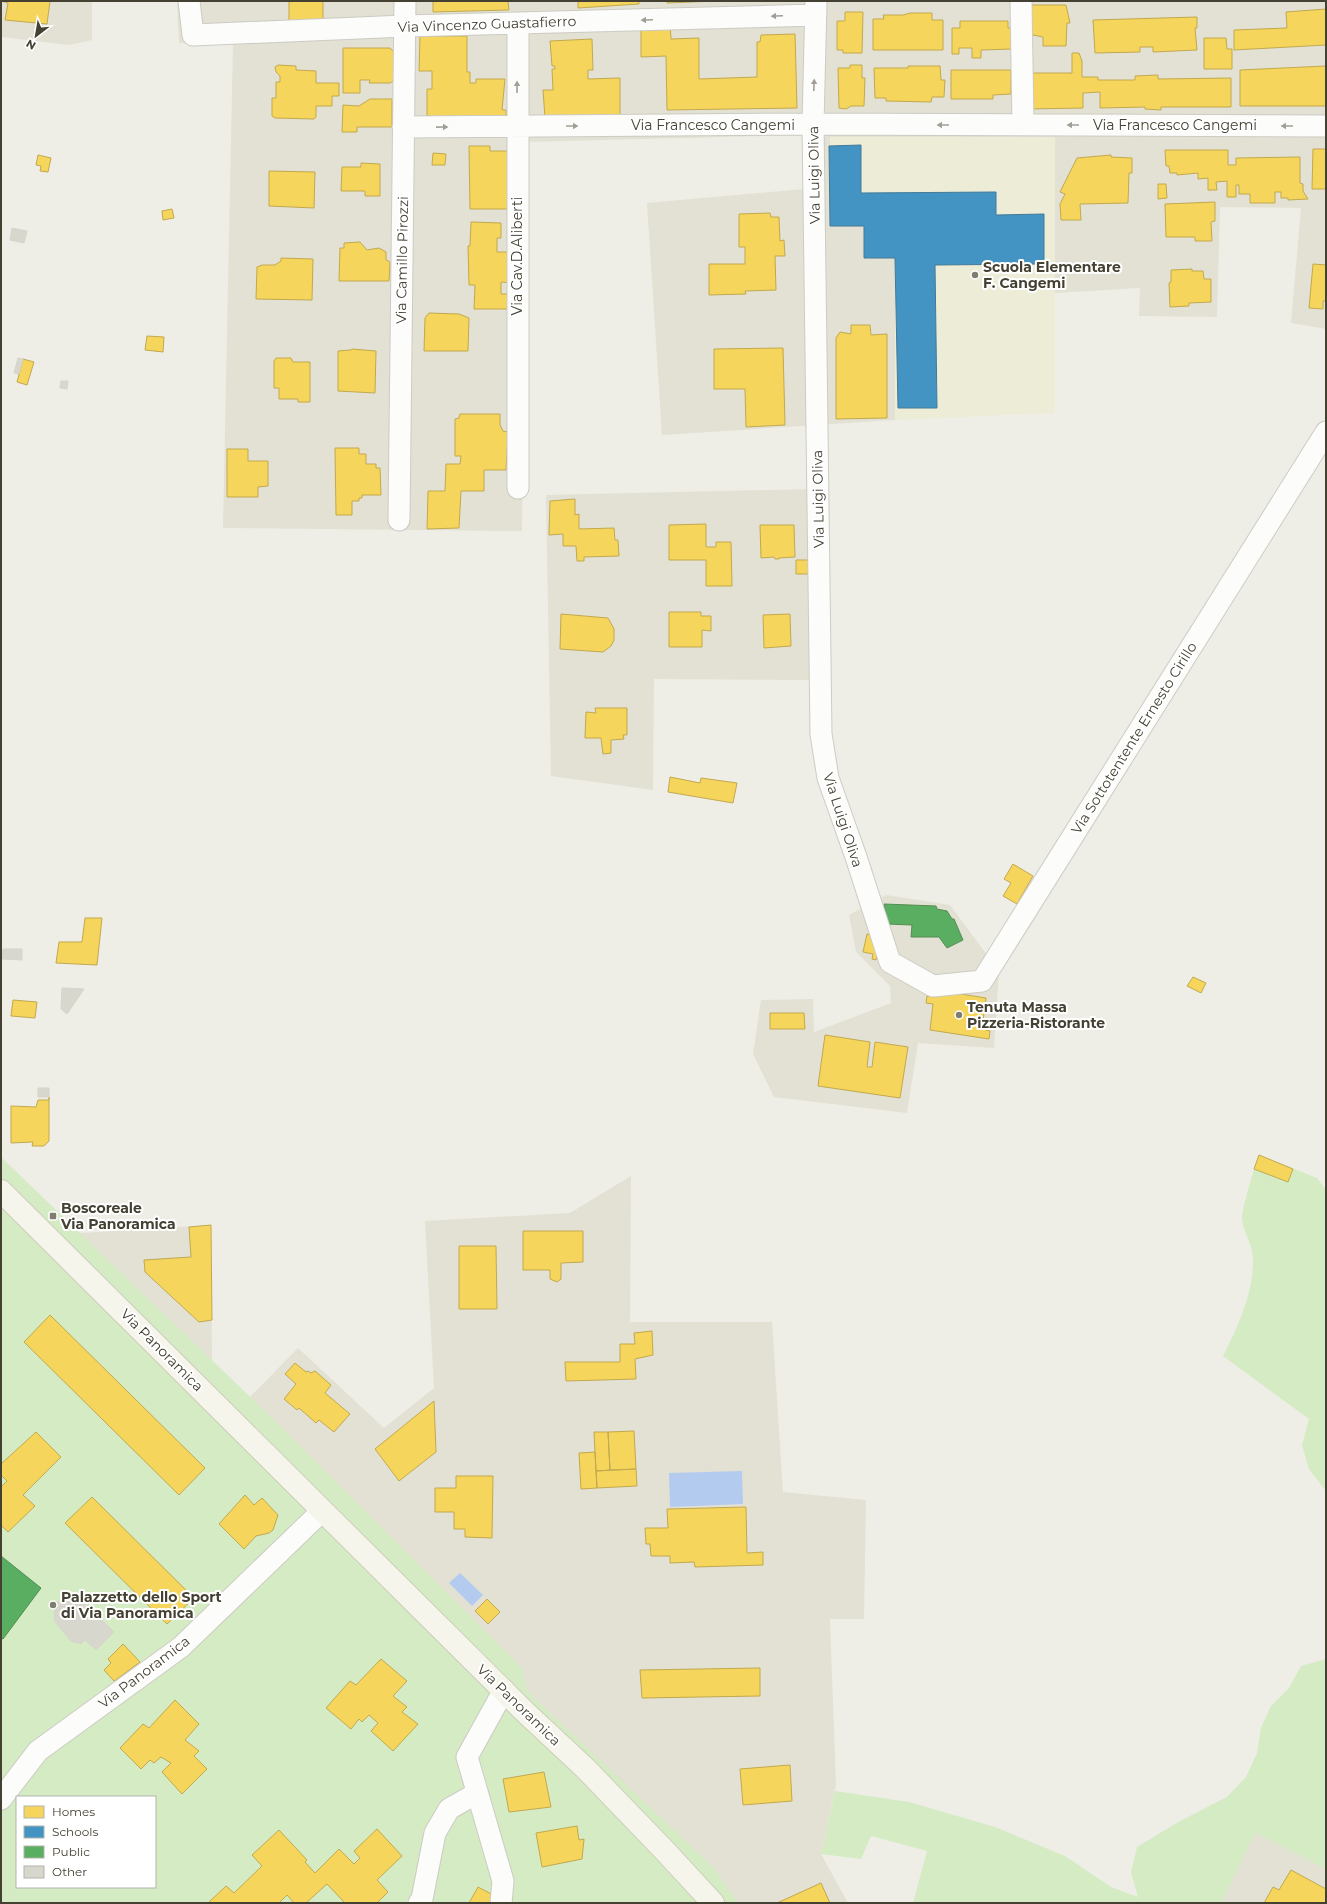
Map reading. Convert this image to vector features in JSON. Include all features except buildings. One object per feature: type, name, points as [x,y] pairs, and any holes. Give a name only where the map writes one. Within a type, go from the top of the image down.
[{"type":"street","name":"Via Vincenzo Guastafierro","points":[[189,1],[193,35],[518,23],[816,8]]},
{"type":"street","name":"Via Camillo Pirozzi","points":[[399,520],[405,1]]},
{"type":"street","points":[[1021,1],[1023,125]]},
{"type":"street","name":"Via Luigi Oliva","points":[[816,8],[813,124],[821,734],[828,778],[856,857],[890,962],[911,974]]},
{"type":"street","name":"Via Cav.D.Aliberti","points":[[518,23],[518,488]]},
{"type":"street","name":"Via Francesco Cangemi","points":[[404,127],[813,124],[1326,126]]},
{"type":"street","name":"Via Sottotentente Ernesto Cirillo","points":[[911,974],[933,986],[982,981],[1326,432]]},
{"type":"street","name":"Via Panoramica","points":[[1,1191],[322,1511],[585,1768],[671,1857],[712,1903]]},
{"type":"street","name":"Via Panoramica","points":[[1,1799],[38,1751],[181,1647],[322,1511]]},
{"type":"street","points":[[501,1903],[503,1881],[467,1757],[504,1690]]},
{"type":"street","points":[[419,1903],[422,1899],[435,1833],[449,1809],[477,1793]]},
{"type":"shaded area","points":[[1,1],[92,1],[92,40],[69,45],[1,37]]},
{"type":"shaded area","points":[[177,1],[1326,1],[1326,329],[1291,323],[1301,208],[1220,207],[1217,317],[1139,316],[1140,288],[1055,293],[1055,137],[830,137],[830,226],[864,226],[895,258],[895,420],[662,435],[647,203],[804,189],[805,135],[525,142],[522,531],[223,528],[233,42],[179,43]]},
{"type":"shaded area","name":"Scuola Elementare F. Cangemi","points":[[830,137],[1055,137],[1055,413],[895,420],[895,258],[864,258],[864,226],[830,226]]},
{"type":"shaded area","points":[[812,489],[814,680],[654,679],[653,790],[551,776],[546,495]]},
{"type":"shaded area","points":[[886,895],[950,905],[999,971],[994,1048],[918,1043],[907,1113],[774,1097],[753,1054],[761,1000],[813,999],[814,1032],[891,1003],[890,986],[856,952],[849,915]]},
{"type":"shaded area","points":[[631,1176],[630,1322],[772,1322],[783,1492],[866,1500],[864,1619],[830,1619],[836,1785],[821,1854],[848,1903],[23,1903],[156,1888],[156,1796],[17,1796],[1,1714],[1,1341],[65,1234],[211,1225],[212,1364],[248,1399],[298,1348],[384,1428],[434,1388],[425,1221],[570,1213]]},
{"type":"shaded area","points":[[1255,1833],[1326,1869],[1326,1903],[1221,1903]]},
{"type":"green space","points":[[1259,1155],[1317,1178],[1326,1190],[1326,1491],[1309,1469],[1302,1445],[1309,1419],[1223,1356],[1244,1310],[1250,1286],[1253,1255],[1243,1225],[1242,1215]]},
{"type":"green space","points":[[1,1157],[272,1418],[521,1667],[528,1692],[715,1869],[738,1903],[1,1903]]},
{"type":"green space","points":[[1326,1659],[1326,1869],[1255,1833],[1221,1903],[913,1903],[927,1851],[871,1836],[861,1859],[821,1854],[835,1791],[909,1802],[995,1827],[1065,1856],[1111,1887],[1138,1897],[1131,1872],[1137,1847],[1180,1821],[1227,1797],[1246,1777],[1257,1753],[1261,1728],[1271,1706],[1289,1688],[1301,1666]]},
{"type":"water","points":[[742,1471],[743,1504],[670,1507],[669,1473]]},
{"type":"water","points":[[460,1573],[483,1595],[472,1606],[449,1583]]},
{"type":"place","name":"Scuola Elementare F. Cangemi","points":[[975,275]]},
{"type":"place","name":"Tenuta Massa Pizzeria-Ristorante","points":[[959,1015]]},
{"type":"place","name":"Boscoreale Via Panoramica","points":[[53,1216]]},
{"type":"place","name":"Palazzetto dello Sport di Via Panoramica","points":[[53,1605]]}]
